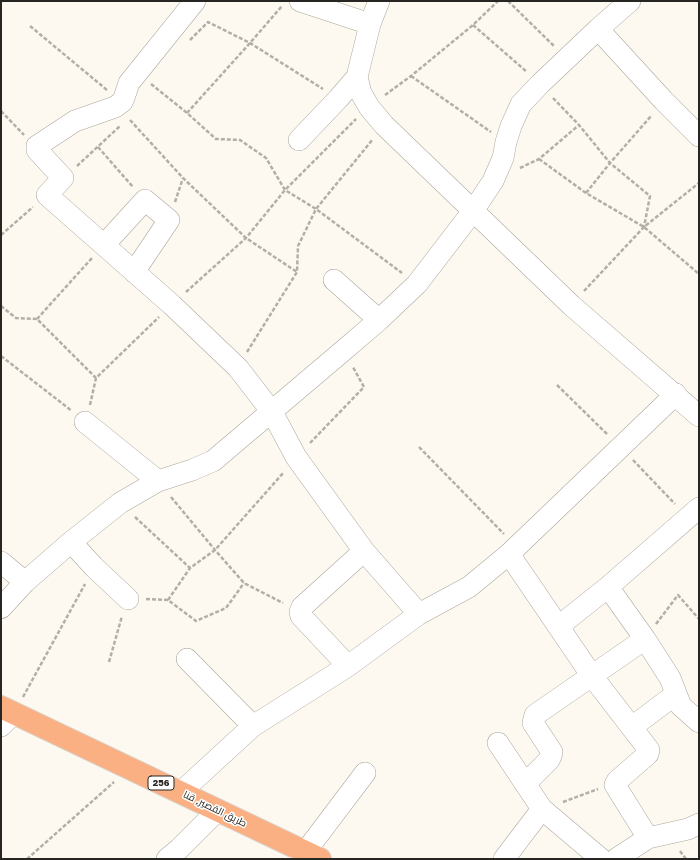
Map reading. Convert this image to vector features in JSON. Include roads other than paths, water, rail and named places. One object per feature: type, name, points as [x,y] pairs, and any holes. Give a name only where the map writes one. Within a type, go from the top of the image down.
[{"type":"highway","name":"طريق القصير, قنا","points":[[5,715],[181,792],[308,857]]},
{"type":"street","points":[[195,1],[131,80],[125,110],[115,106],[75,121],[37,146],[36,148],[63,178],[47,195],[172,305],[238,368],[272,412],[296,458],[364,551],[419,614]]},
{"type":"street","points":[[300,1],[370,24]]},
{"type":"street","points":[[299,140],[357,77],[370,24],[379,1]]},
{"type":"street","points":[[1,608],[25,582],[70,542],[120,503],[158,481],[192,470],[213,461],[379,320],[417,284],[473,211],[493,181],[504,158],[506,142],[511,126],[522,104],[540,84],[598,28],[630,1]]},
{"type":"street","points":[[598,28],[664,101],[697,130]]},
{"type":"street","points":[[181,792],[253,726],[348,666],[419,614],[469,587],[513,551],[621,448],[690,402],[571,304],[384,125],[369,107],[361,92],[357,77]]},
{"type":"street","points":[[104,246],[145,200],[169,220],[134,272]]},
{"type":"street","points":[[334,280],[379,320]]},
{"type":"street","points":[[86,422],[158,481]]},
{"type":"street","points":[[559,626],[608,587],[693,513]]},
{"type":"street","points":[[70,542],[128,599]]},
{"type":"street","points":[[348,666],[301,616],[300,612],[302,607],[364,551]]},
{"type":"street","points":[[513,551],[592,676],[649,750],[649,752],[615,785],[648,838]]},
{"type":"street","points":[[1,562],[25,582]]},
{"type":"street","points":[[608,587],[670,678],[681,706],[699,722]]},
{"type":"street","points":[[525,784],[549,760],[552,752],[532,723],[535,715],[645,640]]},
{"type":"street","points":[[187,659],[253,726]]},
{"type":"street","points":[[632,727],[676,694]]},
{"type":"street","points":[[498,743],[542,809],[601,859]]},
{"type":"street","points":[[308,857],[365,773]]},
{"type":"street","points":[[504,859],[542,809]]},
{"type":"street","points":[[167,859],[180,849],[218,810]]},
{"type":"street","points":[[616,859],[648,838],[688,829],[699,824]]}]
